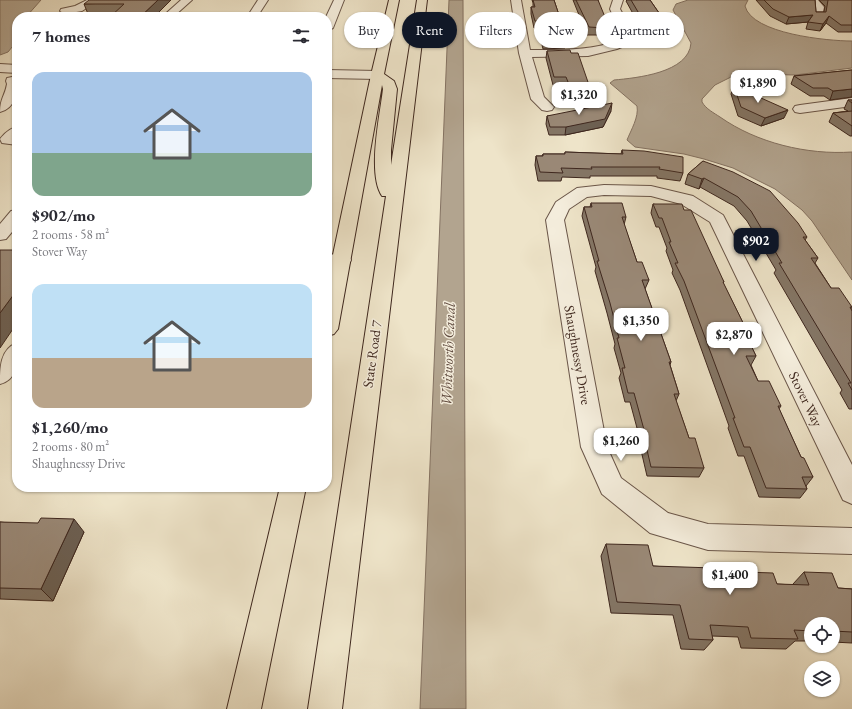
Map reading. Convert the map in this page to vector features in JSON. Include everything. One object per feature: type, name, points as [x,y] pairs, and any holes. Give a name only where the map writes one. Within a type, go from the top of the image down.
[{"type":"main road","points":[[332,286],[335,260],[394,0]]},
{"type":"main road","name":"State Road 7","points":[[325,709],[422,0]]},
{"type":"main road","points":[[376,79],[389,84],[390,89],[382,150],[383,168],[392,211]]},
{"type":"main road","points":[[244,709],[292,492]]},
{"type":"street","points":[[66,12],[73,0]]},
{"type":"street","points":[[70,12],[94,0]]},
{"type":"street","points":[[173,12],[187,0]]},
{"type":"street","points":[[255,12],[263,0]]},
{"type":"street","points":[[332,16],[339,0]]},
{"type":"street","points":[[516,0],[525,53],[538,99],[547,107]]},
{"type":"street","points":[[525,53],[585,53],[609,49],[625,42],[627,34],[615,9],[618,0]]},
{"type":"street","points":[[813,0],[819,8],[818,16]]},
{"type":"street","points":[[0,68],[12,75]]},
{"type":"street","points":[[332,75],[376,79]]},
{"type":"street","points":[[0,88],[12,77]]},
{"type":"street","points":[[332,82],[376,79]]},
{"type":"street","points":[[1,106],[12,90]]},
{"type":"street","points":[[800,109],[852,102]]},
{"type":"street","points":[[12,135],[7,140],[12,140]]},
{"type":"street","name":"Stover Way","points":[[562,206],[583,192],[604,190],[651,191],[687,200],[717,220],[852,492]]},
{"type":"street","name":"Shaughnessy Drive","points":[[562,206],[555,220],[594,447],[611,486],[660,524],[708,538],[852,541]]},
{"type":"street","points":[[0,235],[12,221]]},
{"type":"street","points":[[0,376],[12,358]]},
{"type":"water","points":[[0,0],[41,0],[30,12],[12,12],[12,47],[8,52],[0,55]]},
{"type":"water","name":"Whitworth Canal","points":[[449,0],[463,0],[466,709],[420,709],[447,48],[457,48],[457,12],[449,12]]},
{"type":"water","points":[[688,0],[748,0],[745,6],[751,16],[761,23],[776,29],[809,37],[852,41],[852,68],[795,75],[754,74],[731,77],[715,85],[702,99],[702,102],[710,111],[734,126],[766,140],[800,149],[852,152],[852,280],[812,221],[802,210],[775,189],[733,168],[684,154],[635,147],[627,140],[636,119],[637,106],[610,83],[614,80],[635,78],[660,72],[681,61],[688,53],[691,43],[684,30],[684,12],[674,12],[673,10],[676,4]]},
{"type":"building","points":[[89,0],[158,0],[145,12],[115,12],[124,4],[84,4]]},
{"type":"building","points":[[533,0],[554,0],[558,12],[534,12],[534,18],[531,7],[535,7]]},
{"type":"building","points":[[576,0],[598,0],[603,12],[596,12],[596,27],[589,27],[588,12],[582,12]]},
{"type":"building","points":[[631,0],[650,0],[658,12],[638,12]]},
{"type":"building","points":[[764,0],[815,0],[816,12],[826,12],[828,0],[852,0],[852,25],[841,25],[829,16],[823,24],[808,22],[813,15],[789,17],[773,9]]},
{"type":"building","points":[[570,50],[571,53],[578,53],[590,88],[570,87],[566,77],[554,77],[547,51]]},
{"type":"building","points":[[852,70],[852,89],[833,91],[828,88],[813,88],[794,76]]},
{"type":"building","points":[[734,86],[788,110],[765,118],[741,107]]},
{"type":"building","points":[[612,103],[605,119],[566,127],[550,127],[547,116]]},
{"type":"building","points":[[852,111],[852,126],[833,113]]},
{"type":"building","points":[[622,150],[644,151],[683,157],[683,173],[659,169],[660,167],[591,167],[592,169],[561,168],[563,173],[540,172],[536,156],[543,156],[543,154],[565,154],[565,152],[623,154]]},
{"type":"building","points":[[703,161],[733,172],[770,191],[798,223],[807,237],[803,237],[818,258],[811,258],[831,288],[839,288],[852,307],[850,307],[852,311],[852,390],[848,383],[851,383],[779,263],[782,263],[751,211],[738,197],[704,178],[702,179],[688,174]]},
{"type":"building","points":[[591,203],[622,203],[626,217],[622,217],[637,262],[642,262],[649,280],[642,280],[671,362],[669,362],[679,394],[674,394],[689,438],[695,438],[704,468],[651,467],[644,437],[646,437],[634,393],[628,393],[622,368],[625,368],[617,338],[619,338],[597,261],[599,261],[584,207],[592,207]]},
{"type":"building","points":[[653,204],[682,204],[684,210],[691,210],[723,282],[751,339],[748,339],[756,356],[746,356],[758,381],[769,381],[781,406],[778,406],[801,457],[804,458],[813,477],[802,477],[807,489],[766,488],[750,447],[744,447],[733,418],[735,418],[684,281],[675,263],[678,263],[669,242],[671,242],[662,218],[659,218]]},
{"type":"building","points":[[0,250],[12,250],[12,297],[0,313]]},
{"type":"building","points":[[41,518],[74,519],[41,589],[0,588],[0,522],[38,523]]},
{"type":"building","points":[[606,544],[648,545],[653,566],[714,568],[715,571],[773,573],[777,584],[809,585],[804,572],[832,573],[838,588],[852,589],[852,632],[840,631],[840,617],[804,617],[804,631],[794,630],[798,639],[751,638],[748,627],[710,625],[713,640],[689,639],[680,605],[617,602]]}]
